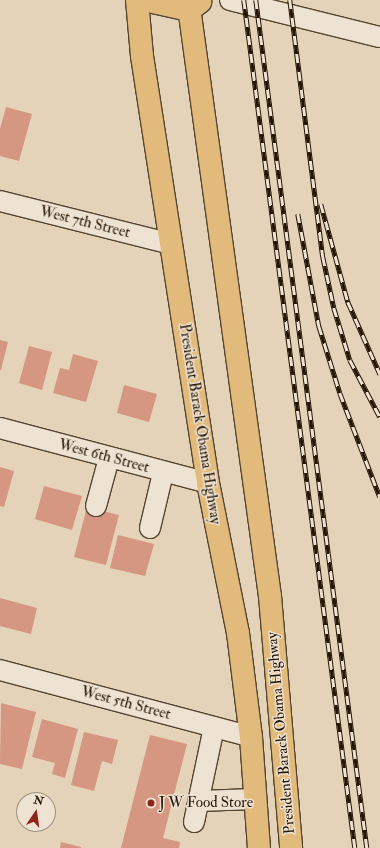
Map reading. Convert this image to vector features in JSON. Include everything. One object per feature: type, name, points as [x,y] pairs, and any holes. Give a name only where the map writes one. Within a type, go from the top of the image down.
[{"type":"main road","name":"President Barack Obama Highway","points":[[137,0],[142,56],[208,483],[238,633],[251,737],[259,848]]},
{"type":"main road","points":[[144,0],[193,3]]},
{"type":"main road","name":"President Barack Obama Highway","points":[[193,3],[270,596],[290,848]]},
{"type":"street","points":[[230,0],[380,36]]},
{"type":"street","name":"West 7th Street","points":[[0,201],[171,244]]},
{"type":"street","name":"West 6th Street","points":[[0,428],[163,473],[208,483]]},
{"type":"street","points":[[96,506],[109,458]]},
{"type":"street","points":[[150,528],[163,473]]},
{"type":"street","name":"West 5th Street","points":[[0,670],[251,737]]},
{"type":"street","points":[[194,822],[214,727]]},
{"type":"street","points":[[198,801],[255,799]]},
{"type":"building","points":[[6,107],[32,114],[19,161],[0,156],[0,129]]},
{"type":"building","points":[[0,340],[8,342],[1,370],[0,370]]},
{"type":"building","points":[[29,346],[52,352],[42,390],[19,383]]},
{"type":"building","points":[[73,354],[98,361],[86,402],[53,393],[60,368],[69,370]]},
{"type":"building","points":[[124,385],[157,394],[149,422],[117,413]]},
{"type":"building","points":[[0,467],[14,471],[4,507],[0,506]]},
{"type":"building","points":[[44,486],[82,496],[72,530],[35,519]]},
{"type":"building","points":[[87,507],[119,515],[106,565],[74,557]]},
{"type":"building","points":[[118,535],[154,544],[145,576],[110,568]]},
{"type":"building","points":[[0,598],[37,608],[31,634],[0,626]]},
{"type":"building","points":[[1,703],[36,712],[22,769],[0,764]]},
{"type":"building","points":[[42,719],[78,729],[65,778],[52,774],[55,763],[32,757]]},
{"type":"building","points":[[84,732],[118,740],[112,764],[102,761],[94,791],[71,785]]},
{"type":"building","points":[[150,735],[187,744],[163,838],[180,842],[179,848],[121,848]]},
{"type":"building","points":[[61,842],[81,847],[81,848],[60,848]]},
{"type":"railway","points":[[244,0],[355,848]]},
{"type":"railway","points":[[256,0],[367,848]]},
{"type":"railway","points":[[290,0],[323,257],[334,308],[350,360],[380,417]]},
{"type":"railway","points":[[321,204],[348,302],[380,374]]},
{"type":"railway","points":[[298,214],[319,326],[340,393],[380,497]]},
{"type":"place","name":"J W Food Store","points":[[151,803]]}]
